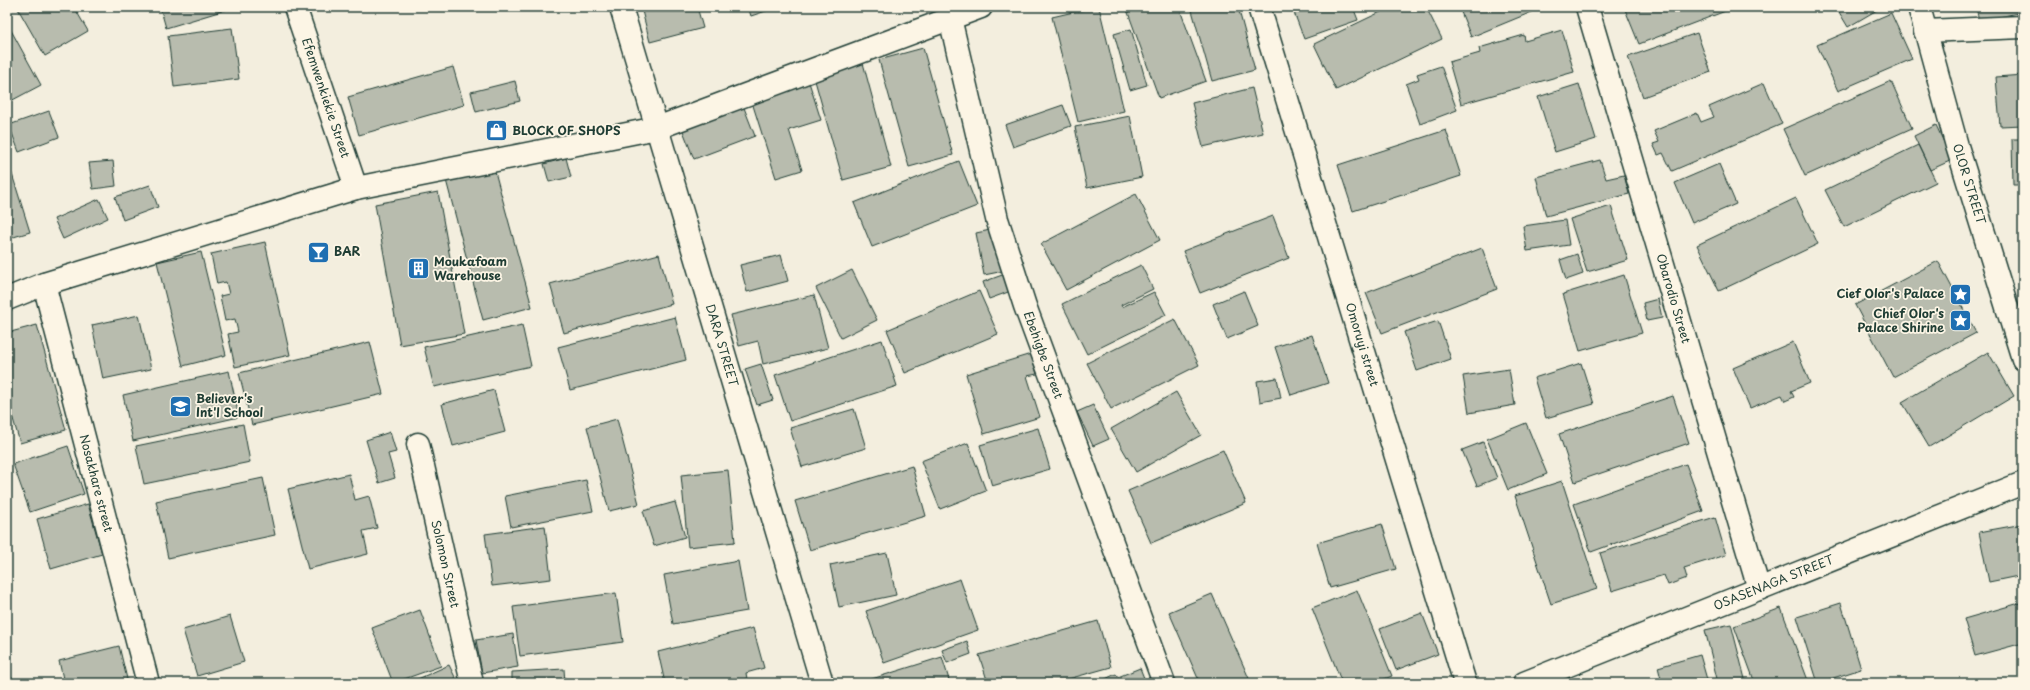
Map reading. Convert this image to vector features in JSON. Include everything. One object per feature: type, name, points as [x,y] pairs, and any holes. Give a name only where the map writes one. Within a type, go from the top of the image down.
[{"type":"street","name":"Efemwenkiekie Street","points":[[295,7],[356,188]]},
{"type":"street","name":"DARA STREET","points":[[621,7],[822,683]]},
{"type":"street","name":"Omoruyi street","points":[[1259,7],[1464,683]]},
{"type":"street","name":"Obarodio Street","points":[[1587,7],[1759,589]]},
{"type":"street","name":"OLOR STREET","points":[[1919,7],[1957,146],[2023,359]]},
{"type":"street","points":[[7,299],[44,284],[356,188],[657,128],[965,11]]},
{"type":"street","name":"Ebehigbe Street","points":[[965,11],[1000,226],[1025,306],[1164,683]]},
{"type":"street","points":[[1926,31],[2023,26]]},
{"type":"street","name":"Nosakhare street","points":[[44,284],[148,683]]},
{"type":"street","name":"Solomon Street","points":[[418,444],[472,683]]},
{"type":"street","name":"OSASENAGA STREET","points":[[1524,683],[2023,483]]},
{"type":"building","points":[[17,7],[74,7],[88,31],[45,56]]},
{"type":"building","points":[[160,7],[235,7],[166,28]]},
{"type":"building","points":[[641,7],[697,7],[703,28],[650,42]]},
{"type":"building","points":[[748,7],[778,7],[751,16]]},
{"type":"building","points":[[1099,7],[1124,111],[1078,122],[1052,17]]},
{"type":"building","points":[[1126,7],[1179,7],[1206,81],[1159,98]]},
{"type":"building","points":[[1191,7],[1238,7],[1255,70],[1212,81]]},
{"type":"building","points":[[1292,7],[1353,7],[1358,20],[1304,39]]},
{"type":"building","points":[[1391,7],[1426,7],[1442,39],[1336,90],[1314,44]]},
{"type":"building","points":[[1459,7],[1544,7],[1471,37]]},
{"type":"building","points":[[1624,7],[1736,7],[1639,44]]},
{"type":"building","points":[[1836,7],[1882,7],[1848,27]]},
{"type":"building","points":[[1976,7],[2023,7],[2023,12],[1979,21]]},
{"type":"building","points":[[1891,13],[1912,59],[1838,91],[1817,45]]},
{"type":"building","points":[[7,23],[41,85],[7,103]]},
{"type":"building","points":[[232,28],[239,79],[174,87],[168,36]]},
{"type":"building","points":[[1131,29],[1147,85],[1130,90],[1114,34]]},
{"type":"building","points":[[1562,30],[1574,72],[1461,104],[1449,62],[1480,53],[1479,48],[1524,35],[1525,41]]},
{"type":"building","points":[[1697,33],[1711,72],[1643,97],[1628,57]]},
{"type":"building","points":[[923,48],[953,155],[909,167],[879,60]]},
{"type":"building","points":[[863,63],[891,167],[843,180],[814,77]]},
{"type":"building","points":[[1441,66],[1457,110],[1420,124],[1406,84],[1419,79],[1417,74]]},
{"type":"building","points":[[453,67],[464,105],[359,135],[348,97]]},
{"type":"building","points":[[2023,75],[2023,125],[2000,126],[1996,77]]},
{"type":"building","points":[[808,79],[821,120],[789,130],[802,170],[776,178],[750,96]]},
{"type":"building","points":[[515,81],[520,101],[476,112],[471,92]]},
{"type":"building","points":[[1891,81],[1912,128],[1805,176],[1783,129]]},
{"type":"building","points":[[1764,83],[1782,124],[1672,171],[1663,153],[1658,155],[1653,144],[1659,142],[1654,131],[1697,113],[1701,122],[1714,117],[1709,107]]},
{"type":"building","points":[[1579,84],[1596,139],[1555,152],[1538,97]]},
{"type":"building","points":[[1252,88],[1263,133],[1203,147],[1192,103]]},
{"type":"building","points":[[741,100],[755,136],[694,159],[680,123]]},
{"type":"building","points":[[1063,105],[1071,126],[1013,147],[1005,125]]},
{"type":"building","points":[[49,111],[59,137],[19,152],[9,125]]},
{"type":"building","points":[[1130,116],[1142,177],[1087,188],[1075,127]]},
{"type":"building","points":[[1936,125],[1952,160],[1930,170],[1914,136]]},
{"type":"building","points":[[1446,130],[1461,176],[1353,211],[1338,165]]},
{"type":"building","points":[[2012,139],[2023,139],[2023,185],[2013,185]]},
{"type":"building","points":[[1918,145],[1936,182],[1844,227],[1825,190]]},
{"type":"building","points":[[7,158],[30,232],[7,239]]},
{"type":"building","points":[[566,158],[571,177],[549,182],[544,164]]},
{"type":"building","points":[[1600,160],[1606,179],[1624,175],[1629,194],[1546,216],[1536,177]]},
{"type":"building","points":[[113,161],[116,186],[93,189],[89,163]]},
{"type":"building","points":[[959,161],[977,206],[872,247],[854,203]]},
{"type":"building","points":[[1719,164],[1736,204],[1692,223],[1675,183]]},
{"type":"building","points":[[494,168],[532,307],[483,320],[446,180]]},
{"type":"building","points":[[150,185],[158,207],[123,220],[115,197]]},
{"type":"building","name":"Moukafoam Warehouse","points":[[438,192],[464,334],[400,345],[375,204]]},
{"type":"building","points":[[1136,194],[1160,240],[1066,290],[1041,244]]},
{"type":"building","points":[[1796,198],[1818,244],[1719,291],[1697,245]]},
{"type":"building","points":[[99,199],[108,218],[63,239],[54,219]]},
{"type":"building","points":[[1611,206],[1628,260],[1587,272],[1570,219]]},
{"type":"building","points":[[1273,216],[1289,258],[1200,293],[1183,251]]},
{"type":"building","points":[[1565,220],[1569,245],[1527,251],[1523,226]]},
{"type":"building","points":[[995,229],[1004,271],[984,275],[976,233]]},
{"type":"building","points":[[265,242],[290,355],[235,367],[228,334],[238,332],[235,319],[225,321],[220,296],[229,294],[226,282],[217,284],[211,254]]},
{"type":"building","points":[[1482,248],[1497,289],[1382,333],[1366,293]]},
{"type":"building","points":[[201,252],[226,355],[183,366],[157,262]]},
{"type":"building","points":[[659,254],[672,304],[564,333],[550,284]]},
{"type":"building","points":[[1577,254],[1583,274],[1566,280],[1560,260]]},
{"type":"building","points":[[781,255],[788,281],[747,292],[740,265]]},
{"type":"building","points":[[1938,261],[1976,333],[1893,377],[1855,305]]},
{"type":"building","points":[[1141,265],[1153,289],[1121,305],[1122,307],[1154,292],[1166,315],[1087,354],[1062,304]]},
{"type":"building","points":[[852,270],[877,320],[841,338],[816,288]]},
{"type":"building","points":[[1005,274],[1011,291],[989,299],[983,282]]},
{"type":"building","points":[[1624,275],[1642,333],[1580,351],[1563,294]]},
{"type":"building","points":[[979,291],[998,334],[905,373],[887,330]]},
{"type":"building","points":[[1244,291],[1258,326],[1227,339],[1213,304]]},
{"type":"building","points":[[814,295],[828,348],[763,364],[758,341],[739,346],[731,315]]},
{"type":"building","points":[[1658,299],[1662,318],[1647,321],[1643,303]]},
{"type":"building","points":[[139,315],[151,369],[103,379],[92,325]]},
{"type":"building","points":[[675,317],[686,360],[570,390],[558,347]]},
{"type":"building","points":[[1175,319],[1199,365],[1111,409],[1087,363]]},
{"type":"building","points":[[1438,321],[1451,359],[1417,371],[1404,332]]},
{"type":"building","points":[[37,325],[66,430],[20,443],[7,398],[7,333]]},
{"type":"building","points":[[522,325],[531,366],[434,387],[424,347]]},
{"type":"building","points":[[1312,335],[1328,383],[1291,395],[1275,347]]},
{"type":"building","points":[[882,340],[897,386],[790,421],[775,375]]},
{"type":"building","points":[[370,342],[383,394],[252,425],[239,373]]},
{"type":"building","points":[[1793,342],[1810,383],[1791,391],[1794,397],[1785,401],[1782,395],[1750,408],[1733,368]]},
{"type":"building","points":[[1988,352],[2014,396],[1929,447],[1902,402]]},
{"type":"building","points":[[1031,354],[1037,374],[1027,376],[1040,417],[984,434],[966,374]]},
{"type":"building","points":[[1581,363],[1594,404],[1546,418],[1534,378]]},
{"type":"building","points":[[761,364],[773,400],[757,405],[745,369]]},
{"type":"building","points":[[1509,369],[1515,405],[1469,413],[1463,376]]},
{"type":"building","name":"Believer's Int'l School","points":[[229,371],[239,417],[133,441],[123,395]]},
{"type":"building","points":[[1277,378],[1281,398],[1260,402],[1257,381]]},
{"type":"building","points":[[494,390],[505,432],[453,446],[442,404]]},
{"type":"building","points":[[1176,392],[1201,435],[1136,472],[1111,429]]},
{"type":"building","points":[[1673,396],[1689,443],[1575,482],[1559,434]]},
{"type":"building","points":[[1093,405],[1109,439],[1093,446],[1077,412]]},
{"type":"building","points":[[854,409],[866,448],[802,467],[790,428]]},
{"type":"building","points":[[617,419],[639,504],[609,511],[587,427]]},
{"type":"building","points":[[1526,423],[1547,474],[1508,490],[1487,439]]},
{"type":"building","points":[[243,424],[250,462],[144,484],[136,446]]},
{"type":"building","points":[[1038,428],[1050,469],[992,486],[980,445]]},
{"type":"building","points":[[390,432],[396,452],[388,454],[395,478],[379,483],[366,440]]},
{"type":"building","points":[[1483,442],[1497,478],[1477,486],[1462,450]]},
{"type":"building","points":[[968,443],[986,491],[940,509],[921,461]]},
{"type":"building","points":[[68,446],[84,494],[30,512],[13,464]]},
{"type":"building","points":[[1223,450],[1246,503],[1151,543],[1128,491]]},
{"type":"building","points":[[1686,464],[1703,511],[1591,552],[1574,504]]},
{"type":"building","points":[[912,466],[926,516],[810,550],[795,501]]},
{"type":"building","points":[[728,470],[735,542],[688,547],[681,475]]},
{"type":"building","points":[[349,474],[355,500],[369,496],[377,528],[363,531],[368,554],[308,569],[288,489]]},
{"type":"building","points":[[263,478],[275,535],[168,558],[156,501]]},
{"type":"building","points":[[586,480],[593,511],[511,527],[505,496]]},
{"type":"building","points":[[1562,481],[1597,589],[1551,604],[1515,496]]},
{"type":"building","points":[[675,502],[685,537],[654,546],[643,511]]},
{"type":"building","points":[[88,504],[102,554],[51,569],[37,519]]},
{"type":"building","points":[[1715,517],[1726,555],[1684,568],[1687,578],[1668,585],[1664,575],[1612,591],[1600,553]]},
{"type":"building","points":[[1382,524],[1396,569],[1330,588],[1317,543]]},
{"type":"building","points":[[2023,524],[2023,575],[1989,582],[1979,532]]},
{"type":"building","points":[[545,526],[551,579],[492,586],[485,534]]},
{"type":"building","points":[[887,553],[896,595],[839,607],[830,565]]},
{"type":"building","points":[[738,561],[747,611],[673,624],[664,575]]},
{"type":"building","points":[[960,579],[978,630],[884,663],[866,611]]},
{"type":"building","points":[[1357,590],[1392,676],[1374,683],[1342,683],[1312,608]]},
{"type":"building","points":[[616,593],[623,642],[520,656],[513,607]]},
{"type":"building","points":[[1212,594],[1251,683],[1200,683],[1169,612]]},
{"type":"building","points":[[2023,602],[2023,643],[1975,656],[1964,619]]},
{"type":"building","points":[[1841,603],[1861,669],[1818,683],[1797,617]]},
{"type":"building","points":[[1781,608],[1809,683],[1755,683],[1734,626]]},
{"type":"building","points":[[420,610],[441,666],[393,683],[372,628]]},
{"type":"building","points":[[1422,613],[1438,654],[1396,670],[1380,629]]},
{"type":"building","points":[[230,616],[244,662],[197,676],[183,630]]},
{"type":"building","points":[[1098,621],[1111,667],[1054,683],[988,683],[979,655]]},
{"type":"building","points":[[1731,624],[1746,683],[1718,683],[1705,630]]},
{"type":"building","points":[[753,628],[764,668],[746,673],[747,679],[731,683],[665,683],[658,652]]},
{"type":"building","points":[[513,634],[518,667],[482,673],[476,640]]},
{"type":"building","points":[[967,641],[971,654],[947,663],[942,650]]},
{"type":"building","points":[[119,646],[128,683],[64,683],[59,661]]},
{"type":"building","points":[[1700,655],[1708,683],[1662,683],[1658,667]]},
{"type":"building","points":[[942,657],[950,683],[859,683]]},
{"type":"building","points":[[449,665],[458,683],[409,683]]},
{"type":"building","points":[[1140,668],[1146,683],[1102,683],[1101,681],[1116,674],[1118,677]]},
{"type":"building","points":[[564,669],[565,683],[512,683],[512,672]]},
{"type":"place","name":"BLOCK OF SHOPS","points":[[496,131]]},
{"type":"place","name":"BAR","points":[[319,252]]},
{"type":"place","name":"Moukafoam Warehouse","points":[[419,269]]},
{"type":"place","name":"Cief Olor's Palace","points":[[1960,294]]},
{"type":"place","name":"Chief Olor's Palace Shirine","points":[[1960,321]]},
{"type":"place","name":"Believer's Int'l School","points":[[181,406]]}]
